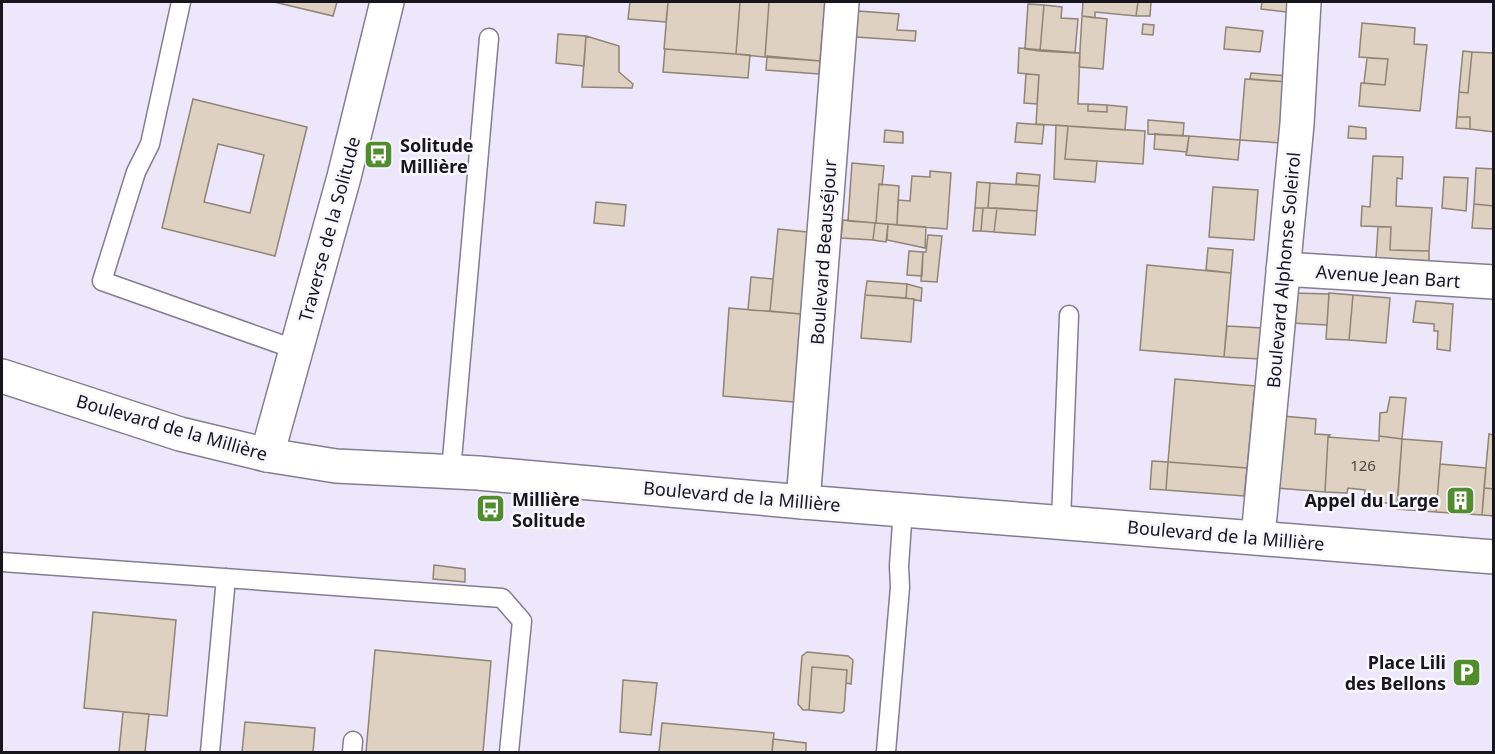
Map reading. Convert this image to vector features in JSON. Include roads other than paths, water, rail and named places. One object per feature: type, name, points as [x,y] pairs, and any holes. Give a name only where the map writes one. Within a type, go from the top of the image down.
[{"type":"street","name":"Traverse de la Solitude","points":[[267,455],[345,177],[387,2]]},
{"type":"street","name":"Boulevard Beauséjour","points":[[803,502],[842,2]]},
{"type":"street","name":"Boulevard Alphonse Soleirol","points":[[1258,537],[1297,124],[1304,2]]},
{"type":"street","name":"Avenue Jean Bart","points":[[1283,269],[1494,282]]},
{"type":"street","name":"Boulevard de la Millière","points":[[2,376],[169,430],[267,455],[336,466],[451,471],[803,502],[1494,557]]},
{"type":"lane","points":[[181,2],[150,144],[136,172],[102,282],[297,350]]},
{"type":"lane","points":[[451,471],[489,38]]},
{"type":"lane","points":[[1061,521],[1069,315]]},
{"type":"lane","points":[[886,753],[900,587],[903,509]]},
{"type":"lane","points":[[2,562],[501,598],[522,621],[509,753]]},
{"type":"lane","points":[[210,753],[226,578]]},
{"type":"place","name":"Solitude Millière","points":[[379,155]]},
{"type":"place","name":"Appel du Large","points":[[1460,500]]},
{"type":"place","name":"Millière Solitude","points":[[491,509]]},
{"type":"place","name":"Place Lili des Bellons","points":[[1467,672]]}]
